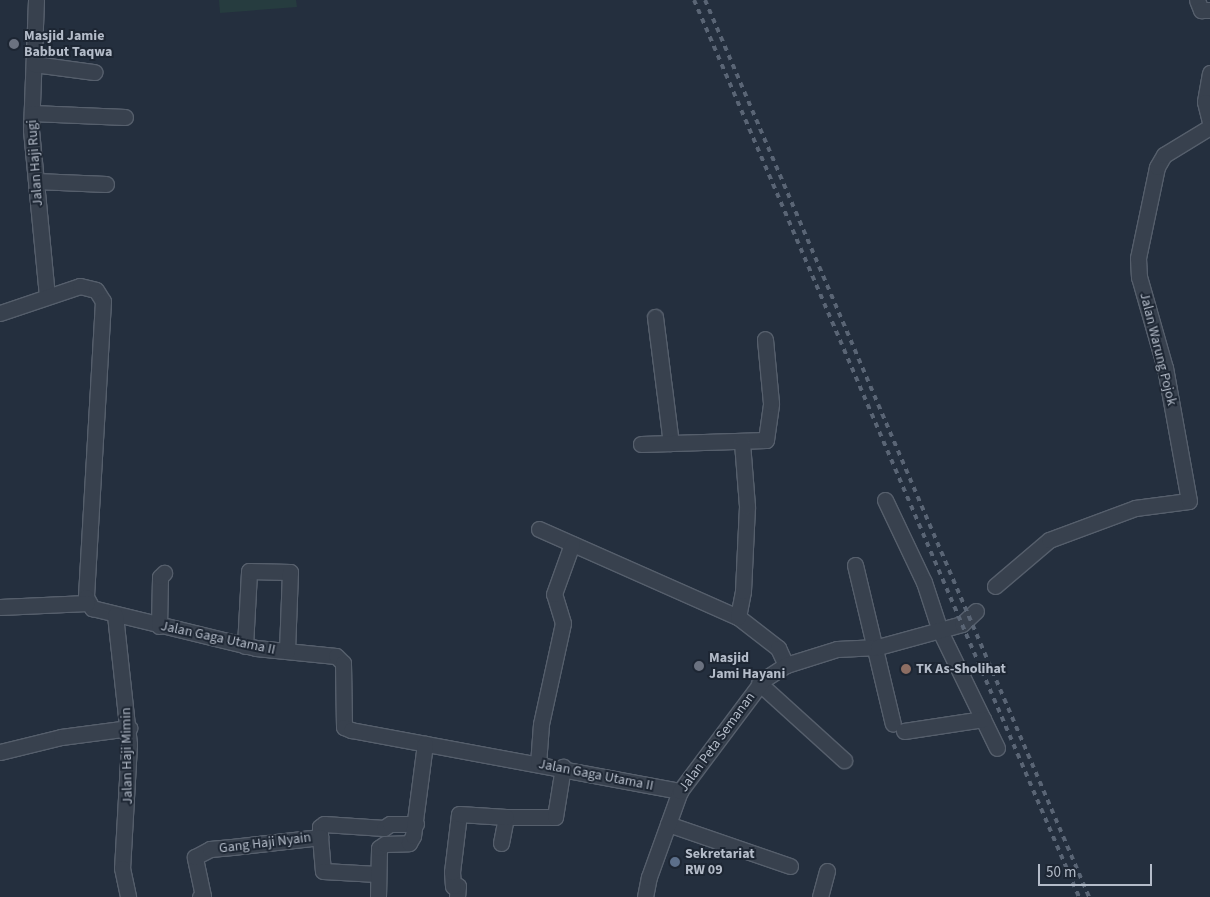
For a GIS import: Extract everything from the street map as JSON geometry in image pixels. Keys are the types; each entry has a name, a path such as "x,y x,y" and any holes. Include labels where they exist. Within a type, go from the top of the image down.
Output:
{"street":[{"name":"Jalan Haji Rugi","path":"36,0 32,112 36,181 47,296"},
{"path":"1197,0 1201,10 1210,10"},
{"path":"34,64 94,72"},
{"path":"1210,73 1205,102 1210,122"},
{"path":"32,112 125,117"},
{"name":"Jalan Warung Pojok","path":"994,586 1049,540 1093,521 1135,508 1189,501 1165,368 1139,278 1138,258 1157,167 1164,155 1210,127"},
{"path":"36,181 106,184"},
{"path":"0,313 47,296 85,286 96,290 104,300 87,604 0,606"},
{"path":"655,317 671,443"},
{"path":"641,444 764,441 767,437 771,403 765,339"},
{"path":"738,617 747,506 742,443"},
{"path":"885,500 924,582 940,631 997,748"},
{"path":"539,529 738,617 778,648 786,665"},
{"path":"538,764 541,724 562,623 554,594 572,544"},
{"path":"855,565 873,647 899,727 984,719"},
{"path":"245,646 249,571 290,572 287,652"},
{"path":"159,626 160,578 164,573"},
{"name":"Jalan Gaga Utama II","path":"87,604 96,610 245,646 340,659 343,662 344,727 425,744 563,767 680,791"},
{"name":"Jalan Peta Semanan","path":"645,897 680,791 759,684 786,665 837,649 873,647 940,631 962,624 976,611"},
{"name":"Jalan Haji Mimin","path":"115,615 129,728 129,795 122,868 128,897"},
{"path":"759,684 844,760"},
{"path":"0,752 61,737 129,728"},
{"path":"382,845 409,843 416,824 425,744"},
{"path":"457,897 458,886 453,886 452,872 459,814 555,817 563,767"},
{"path":"500,843 506,816"},
{"path":"320,837 320,827 324,824 384,828 390,824 416,824"},
{"path":"668,824 790,866"},
{"path":"378,897 378,851 382,845 384,828"},
{"name":"Gang Haji Nyain","path":"202,897 194,862 200,853 320,837 323,871 377,874"},
{"path":"820,897 827,871"}],"green space":[{"path":"219,0 296,0 297,7 220,13"}],"railway":[{"path":"694,0 1079,897"},
{"path":"705,0 1089,897"}],"place":[{"name":"Masjid Jamie Babbut Taqwa","path":"14,44"},
{"name":"Masjid Jami Hayani","path":"699,666"},
{"name":"TK As-Sholihat","path":"906,669"},
{"name":"Sekretariat RW 09","path":"675,862"}]}
